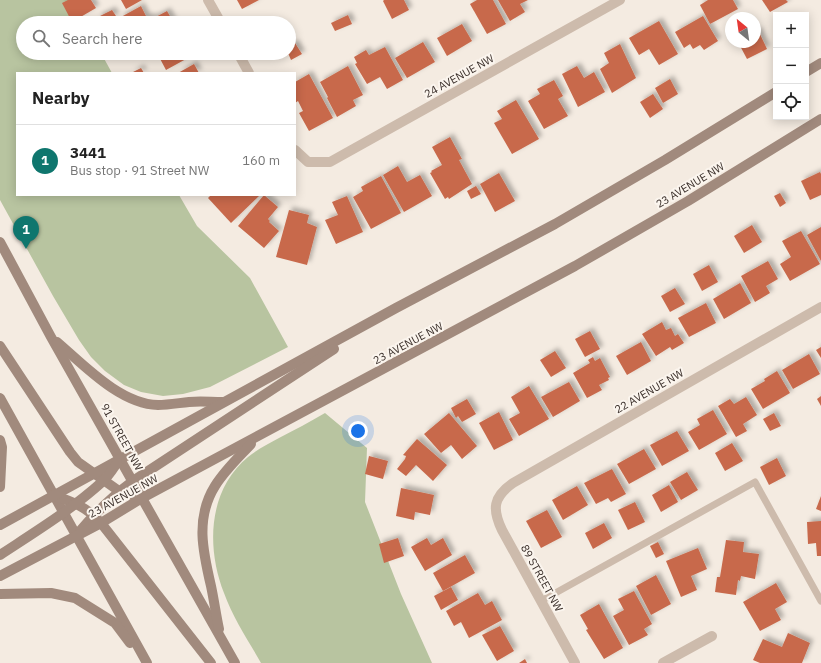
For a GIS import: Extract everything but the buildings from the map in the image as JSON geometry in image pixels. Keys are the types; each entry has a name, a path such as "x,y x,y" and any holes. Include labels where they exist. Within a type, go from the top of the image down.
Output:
{"main road":[{"path":"809,70 821,62"},
{"path":"0,526 396,308 555,224 665,160 773,94"},
{"name":"23 AVENUE NW","path":"0,576 101,522 142,498 575,266 688,201 821,119"},
{"name":"91 STREET NW","path":"0,242 51,337 235,663"},
{"path":"76,535 119,491 133,481 396,308"},
{"path":"51,337 103,382 133,399 158,405 190,402 224,402"},
{"path":"0,346 78,462 94,475 119,491 142,498"},
{"path":"0,398 146,663"},
{"path":"220,636 203,554 202,536 205,510 215,486 257,437"},
{"path":"0,440 2,447 0,487"},
{"path":"0,555 77,503 103,481 121,459"},
{"path":"54,495 77,503 101,522 211,663"},
{"path":"0,594 51,593 74,598 115,623 146,663"}],"street":[{"path":"208,0 217,16"},
{"name":"24 AVENUE NW","path":"296,151 308,162 330,162 620,0"},
{"path":"242,60 248,72"},
{"name":"22 AVENUE NW","path":"496,502 503,490 512,483 821,307"},
{"name":"89 STREET NW","path":"496,502 497,517 502,530 575,663"},
{"path":"664,663 712,636"}],"lane":[{"path":"540,601 755,482 821,601"}],"green space":[{"path":"0,0 71,0 80,16 16,16 16,60 105,60 111,72 16,72 16,196 180,196 197,226 250,278 288,347 210,387 183,394 163,396 141,392 124,385 105,371 91,357 79,340 0,200"},
{"path":"325,413 367,448 365,502 401,594 432,663 261,663 236,620 224,593 218,575 213,538 214,520 218,502 225,486 235,470 252,454"}],"place":[{"name":"3441","path":"26,249"}]}
